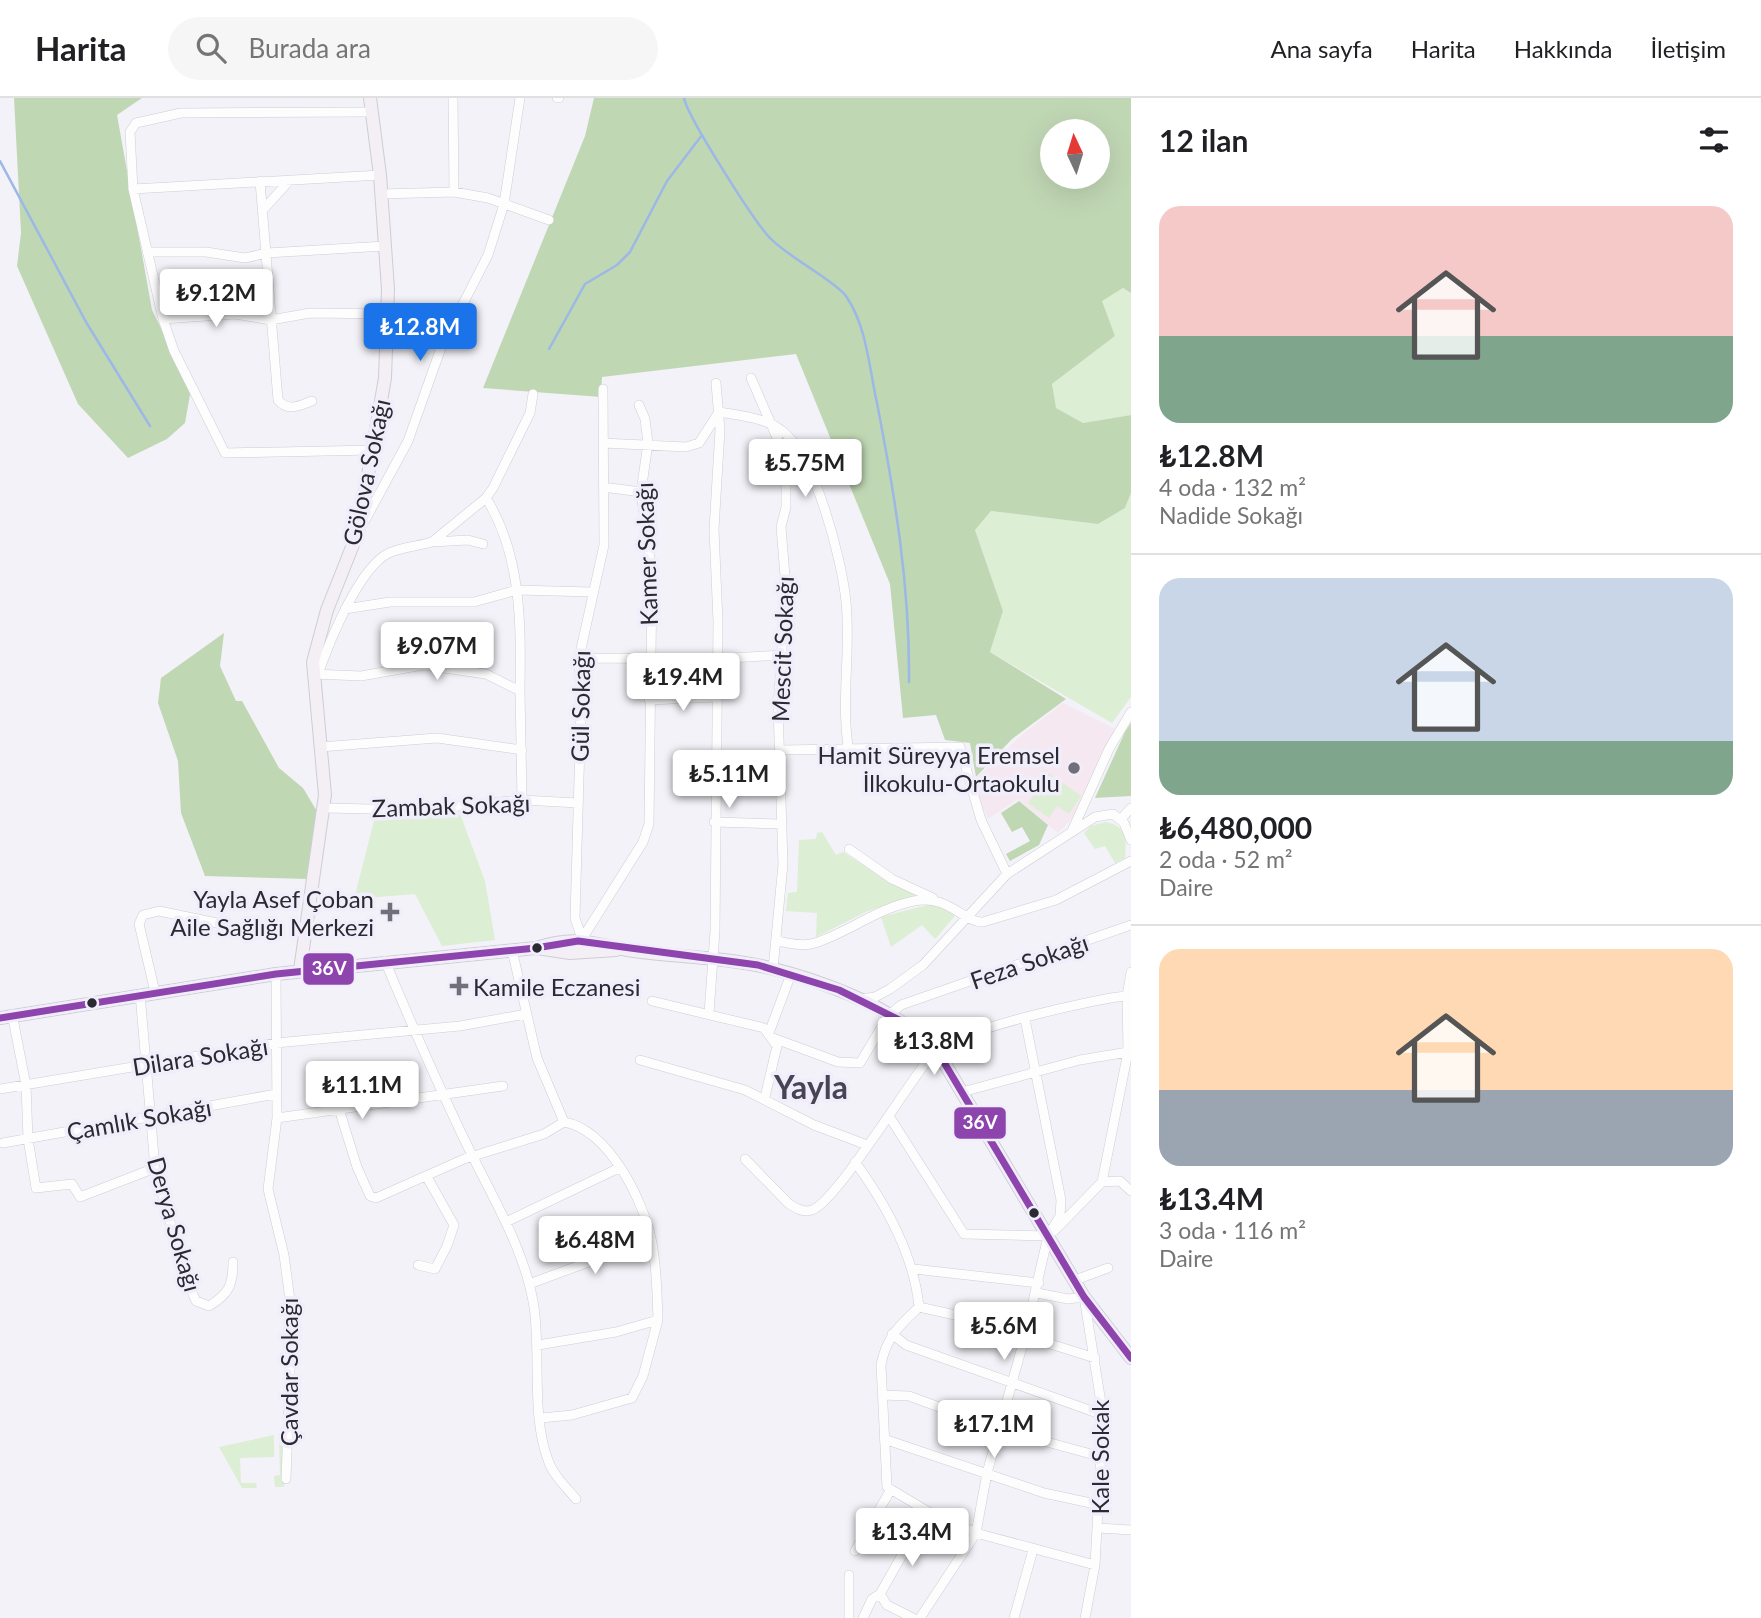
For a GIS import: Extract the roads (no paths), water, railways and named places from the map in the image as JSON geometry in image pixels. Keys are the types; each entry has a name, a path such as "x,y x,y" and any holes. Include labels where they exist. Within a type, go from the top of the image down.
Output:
{"main road":[{"name":"Gölova Sokağı","path":"300,971 324,808 315,674 327,610 358,532 385,379 389,314 382,194 370,98"},
{"path":"6,1016 276,974 536,948 555,942 582,939 620,949"},
{"path":"536,948 570,953 620,949 773,969 859,999 889,1015 936,1049 1084,1297 1131,1358"}],"street":[{"path":"453,98 454,192"},
{"path":"358,532 408,441 442,345 488,255 504,204 520,98"},
{"path":"372,112 181,113 148,118 136,123 130,132 133,190 163,319 174,351 225,453 374,450"},
{"path":"133,190 380,175"},
{"path":"262,211 290,180"},
{"path":"260,181 278,400 284,406 292,408 312,401"},
{"path":"382,194 454,192 504,204 549,220"},
{"path":"147,252 206,252 245,258 267,253 385,246"},
{"path":"158,293 194,285"},
{"path":"163,319 234,314 271,320 310,313 389,314"},
{"name":"Mescit Sokağı","path":"751,378 781,447 786,483 786,507 781,527 786,568 778,706 782,891 773,969"},
{"path":"709,1013 714,961 715,659 718,622 714,529 719,412 716,383"},
{"name":"Gül Sokağı","path":"582,939 575,918 579,658 604,545 603,389"},
{"path":"432,542 486,498 503,473 512,446 530,413 533,394"},
{"name":"Kamer Sokağı","path":"582,939 643,842 649,824 652,575 642,492 644,457 648,443 645,419 639,405"},
{"path":"719,412 749,417 779,428 800,448 814,476 847,604 843,713 848,746"},
{"path":"603,443 648,443 675,448 699,443 719,412"},
{"path":"603,487 642,492"},
{"path":"486,498 498,517 506,538 517,590 522,800"},
{"path":"483,544 468,540 432,542 383,556 369,571 345,609 315,674 360,676 423,665 486,674 520,691"},
{"path":"345,609 390,602 474,602 517,590 592,592"},
{"path":"579,658 715,659 782,655"},
{"path":"649,700 715,697"},
{"path":"1071,832 1110,749 1131,712"},
{"path":"320,747 437,738 522,750"},
{"path":"781,750 848,746 955,746 963,749 980,816 1007,874"},
{"name":"Zambak Sokağı","path":"324,808 416,810 522,800 578,803"},
{"path":"1121,819 1131,808"},
{"path":"859,999 875,997 909,977 1007,874 1071,832 1104,813 1121,819 1131,840"},
{"path":"714,822 782,824"},
{"path":"849,849 892,879 961,910 967,917 984,922 1056,900 1131,861"},
{"path":"778,941 815,943 906,904 922,900 941,902"},
{"path":"155,992 139,924 143,915 159,911 246,929"},
{"name":"Feza Sokağı","path":"889,1015 901,1005 1131,925"},
{"path":"512,950 537,1058 564,1122"},
{"path":"386,961 442,1094 506,1222 529,1284 538,1345 541,1418 548,1462 576,1499"},
{"path":"889,1116 964,1234 1048,1236 1102,1182 1128,1052 1127,996 1131,972"},
{"name":"Çavdar Sokağı","path":"276,974 277,1118 268,1189 284,1255 292,1315 286,1479"},
{"path":"771,1035 790,974"},
{"name":"Derya Sokağı","path":"140,994 155,1168 186,1279 196,1301 209,1306 228,1292 233,1282 233,1262"},
{"path":"746,1159 788,1203 804,1211 821,1205 936,1049 979,1031 1096,1000 1127,996"},
{"path":"652,1001 764,1028 777,1046 765,1097"},
{"name":"Dilara Sokağı","path":"0,1089 276,1043 414,1031 526,1014"},
{"path":"771,1035 838,1062 860,1063 889,1015"},
{"path":"6,1016 26,1085 28,1139 36,1188 72,1184 80,1197 155,1168"},
{"path":"920,1618 976,1534 987,1473 1038,1288 1048,1236 1059,1216 1062,1200 1025,1019"},
{"path":"962,1092 1037,1071 1128,1052"},
{"path":"640,1060 765,1097 814,1125 867,1145"},
{"path":"277,1118 503,1086"},
{"name":"Çamlık Sokağı","path":"3,1143 276,1094"},
{"path":"339,1109 357,1167 370,1196 385,1195 472,1157 544,1134 564,1122 587,1129 600,1140 619,1168 645,1218 657,1279 657,1320 643,1376 632,1398 572,1415 541,1418"},
{"path":"855,1162 870,1182 914,1269 919,1307"},
{"path":"506,1222 619,1168"},
{"path":"418,1265 435,1269 454,1225 427,1177"},
{"path":"1102,1182 1120,1181 1131,1191"},
{"path":"529,1284 651,1239"},
{"path":"1075,1280 1108,1268"},
{"path":"914,1269 1038,1288 1068,1299 1084,1297"},
{"name":"Kale Sokak","path":"1084,1297 1096,1358 1102,1415 1096,1565 1085,1618"},
{"path":"919,1307 897,1326 881,1365 884,1481 890,1491 976,1534 1096,1565"},
{"path":"919,1307 1014,1328 1025,1336 1096,1358"},
{"path":"538,1345 616,1332 657,1320"},
{"path":"892,1334 915,1348 1102,1415"},
{"path":"882,1395 909,1396 999,1429 1102,1457"},
{"path":"884,1439 1044,1493 1100,1506"},
{"path":"855,1551 890,1491"},
{"path":"863,1618 872,1599 880,1594 927,1511"},
{"path":"1098,1528 1131,1530"},
{"path":"1014,1618 1033,1550"},
{"path":"849,1575 849,1618"},
{"path":"880,1594 887,1605 914,1618"}],"waterway":[{"path":"684,98 709,146 762,228 788,253 840,290 859,321 884,438 895,507 907,611 909,682"},
{"path":"549,349 585,284 617,265 630,252 667,181 702,135"},
{"path":"0,161 86,322 150,426"}],"place":[{"name":"Hamit Süreyya Eremsel İlkokulu-Ortaokulu","path":"1074,768"},
{"name":"Yayla Asef Çoban Aile Sağlığı Merkezi","path":"390,912"},
{"name":"Kamile Eczanesi","path":"459,986"}],"district":[{"name":"Yayla","path":"811,1086"}]}
